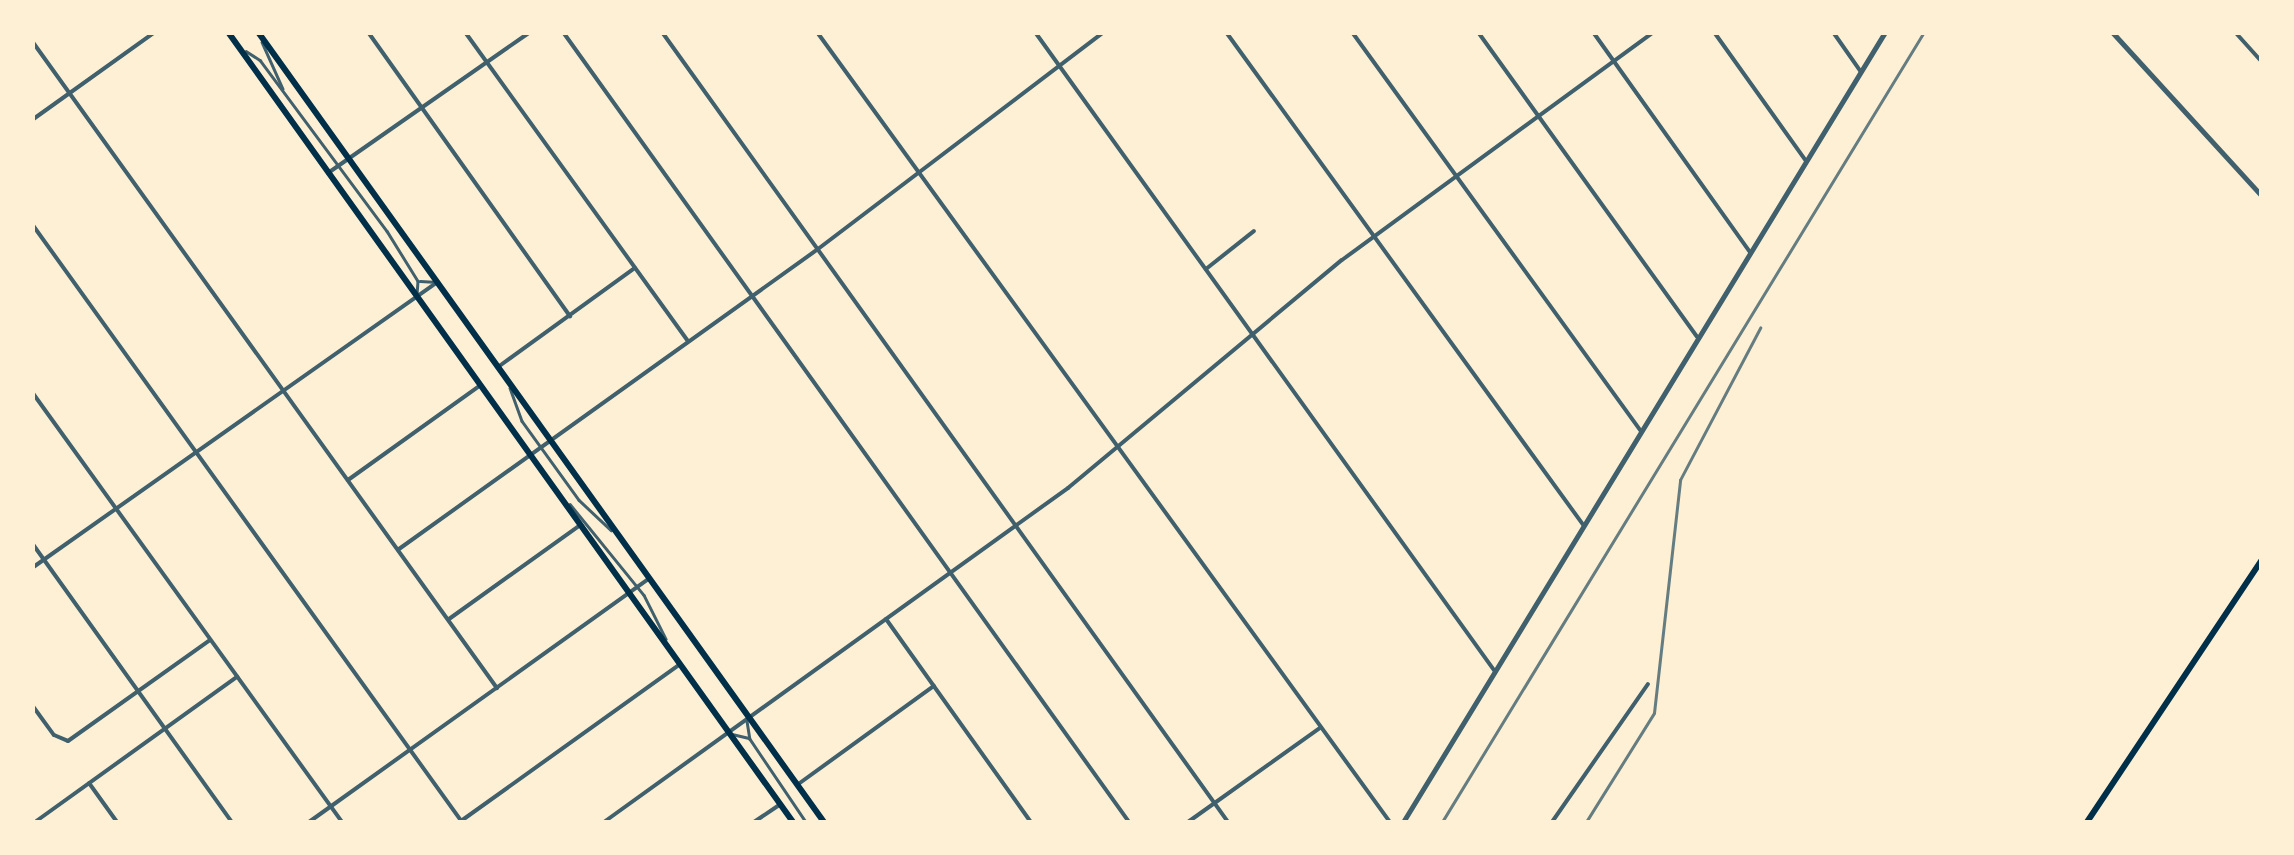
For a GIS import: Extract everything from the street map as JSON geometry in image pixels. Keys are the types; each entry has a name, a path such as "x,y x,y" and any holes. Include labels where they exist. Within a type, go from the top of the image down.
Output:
{"main road":[{"path":"228,32 793,822"},
{"path":"258,33 824,822"},
{"path":"2087,822 2262,560"}],"street":[{"path":"32,120 155,32"},
{"path":"368,32 570,316"},
{"path":"466,32 688,341"},
{"path":"328,173 530,32"},
{"path":"563,32 1129,822"},
{"path":"662,32 1228,822"},
{"path":"817,32 1390,822"},
{"path":"1035,32 1495,671"},
{"path":"398,550 919,174 1104,32"},
{"path":"1226,32 1584,526"},
{"path":"1352,32 1641,431"},
{"path":"1478,32 1698,338"},
{"path":"1593,32 1750,252"},
{"path":"604,822 729,734 746,714 1016,527 1374,237 1654,32"},
{"path":"1714,32 1806,161"},
{"path":"1833,32 1861,72"},
{"path":"1403,822 1885,32"},
{"path":"2112,32 2262,196"},
{"path":"2235,32 2262,62"},
{"path":"32,41 496,688"},
{"path":"32,224 461,822 680,664"},
{"path":"1206,269 1254,230"},
{"path":"498,368 634,268"},
{"path":"32,568 436,282"},
{"path":"348,480 480,386"},
{"path":"32,392 342,822"},
{"path":"448,619 580,526"},
{"path":"32,543 232,822"},
{"path":"310,822 648,578"},
{"path":"885,618 1031,822"},
{"path":"32,705 62,742 74,738 210,640"},
{"path":"35,822 237,676"},
{"path":"1552,822 1648,684"},
{"path":"796,785 934,686"},
{"path":"1188,822 1321,727"},
{"path":"89,783 118,822"},
{"path":"754,822 780,804"}],"lane":[{"path":"258,33 286,95"},
{"path":"236,44 260,60 338,166 418,281 416,296"},
{"path":"418,281 436,282"},
{"path":"508,382 540,447 579,500 623,542"},
{"path":"554,489 601,535 638,586 670,650"},
{"path":"746,714 750,738 806,822"},
{"path":"729,734 750,738"}],"railway":[{"path":"1442,822 1924,32"},
{"path":"1586,822 1654,713 1680,480 1760,328"}]}
